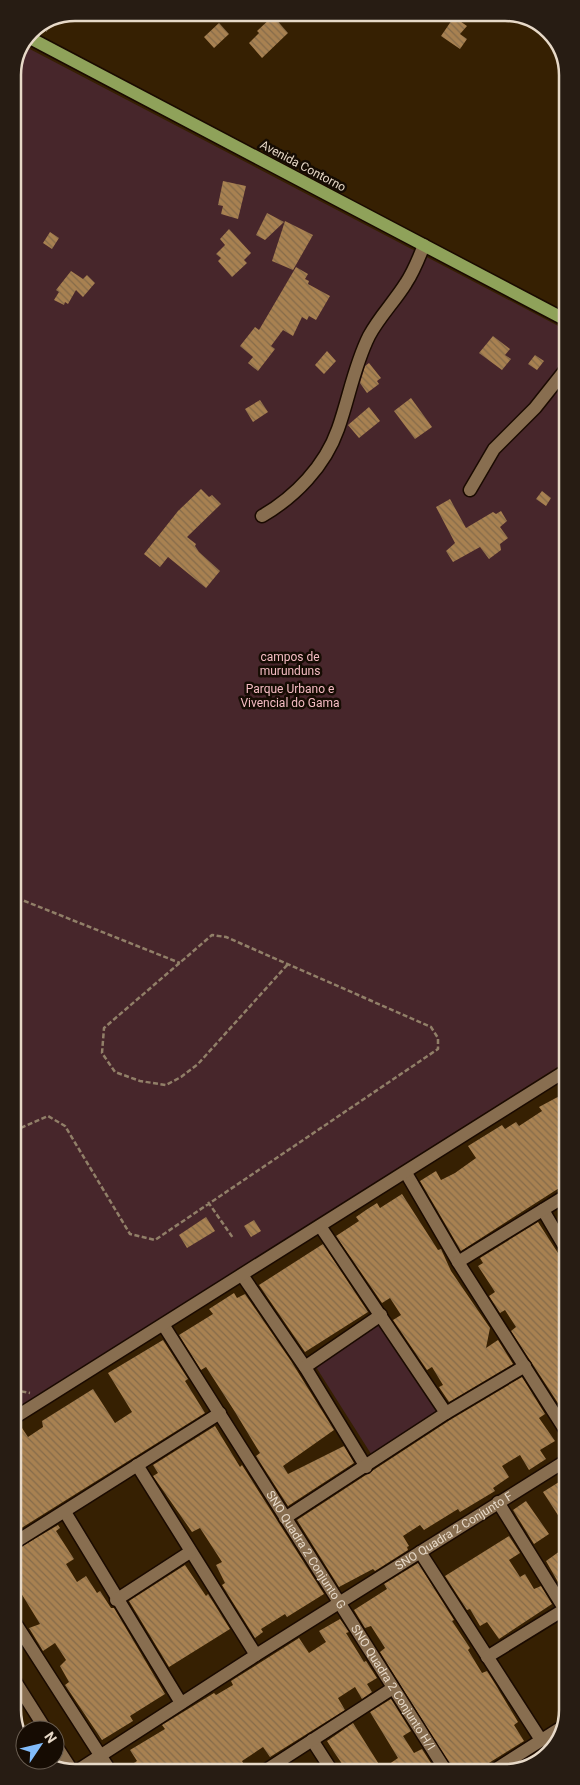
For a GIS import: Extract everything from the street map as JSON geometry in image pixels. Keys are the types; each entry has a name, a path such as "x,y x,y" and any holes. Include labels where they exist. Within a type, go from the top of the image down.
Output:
{"main road":[{"name":"Avenida Contorno","path":"34,40 559,316"}],"street":[{"path":"262,516 298,490 326,454 338,430 353,373 369,336 406,283 424,245"},
{"path":"470,490 494,449 535,408 559,378"},
{"path":"21,1414 164,1326 559,1075"},
{"path":"406,1173 458,1262 559,1420"},
{"path":"458,1262 559,1200"},
{"path":"543,1210 559,1237"},
{"path":"320,1226 446,1414"},
{"path":"242,1275 305,1367 366,1466"},
{"path":"305,1367 381,1315"},
{"name":"SNO Quadra 2 Conjunto G","path":"86,1764 256,1654 341,1603 164,1326"},
{"path":"285,1518 446,1414 525,1366"},
{"path":"21,1539 220,1413"},
{"path":"137,1465 190,1552 256,1654"},
{"name":"SNO Quadra 2 Conjunto F","path":"341,1603 559,1465"},
{"path":"498,1502 559,1600"},
{"path":"64,1512 116,1600 181,1703"},
{"path":"116,1600 190,1552"},
{"path":"420,1552 541,1740"},
{"name":"SNO Quadra 2 Conjunto H/I","path":"341,1603 442,1764"},
{"path":"487,1657 559,1615"},
{"path":"21,1633 106,1764"},
{"path":"274,1764 394,1688"},
{"path":"21,1692 39,1720"},
{"path":"503,1764 554,1732"},
{"path":"312,1740 327,1764"}],"path":[{"path":"21,900 180,963"},
{"path":"21,1128 48,1116 65,1126 130,1234 154,1240 438,1049 438,1038 431,1027 288,964 226,937 212,936 104,1028 102,1053 115,1072 140,1081 166,1085 181,1077 198,1064 288,964"},
{"path":"208,1202 233,1238"}],"green space":[{"name":"Parque Urbano e Vivencial do Gama","path":"28,48 559,326 559,1066 21,1407 21,75 22,65"},
{"path":"382,1323 441,1411 373,1457 316,1367"}],"building":[{"path":"268,21 277,21 288,33 262,58 249,43 259,33 257,31"},
{"path":"451,21 460,21 467,26 460,34 467,39 460,49 441,36"},
{"path":"219,23 229,34 214,48 204,37"},
{"path":"223,181 246,186 238,219 221,214 223,206 218,205"},
{"path":"267,213 284,222 265,240 256,235"},
{"path":"285,221 313,235 293,270 272,261"},
{"path":"229,229 251,253 244,260 247,263 232,277 218,261 221,258 216,254 225,245 220,239"},
{"path":"50,232 59,238 52,249 43,243"},
{"path":"296,267 308,274 305,279 309,281 308,284 330,296 316,320 309,316 307,320 302,317 293,336 283,330 271,346 275,349 258,371 248,363 253,357 240,346 255,327 259,330"},
{"path":"71,271 83,279 87,275 95,283 83,297 76,290 68,304 65,302 64,305 54,300 59,292 56,290"},
{"path":"493,336 510,349 505,355 511,359 502,370 479,353"},
{"path":"327,351 336,361 324,374 315,365"},
{"path":"535,355 544,361 537,370 528,364"},
{"path":"369,363 381,378 377,381 379,384 367,393 360,383 365,366"},
{"path":"411,398 432,427 415,439 394,411"},
{"path":"260,400 268,412 253,422 245,409"},
{"path":"369,407 380,421 359,438 348,425"},
{"path":"201,489 209,497 212,495 221,504 187,537 196,544 195,546 199,552 220,571 206,588 168,557 160,567 144,554 178,511"},
{"path":"542,491 551,498 546,506 536,499"},
{"path":"450,499 466,528 493,512 496,514 501,511 507,521 500,527 508,538 500,544 501,550 489,559 480,547 453,562 446,551 455,543 436,507"},
{"path":"559,1096 559,1188 461,1251 420,1181 436,1171 441,1180 455,1173 476,1158 468,1146 502,1125 505,1129 516,1122 519,1126 542,1111 539,1107"},
{"path":"402,1194 438,1250 441,1249 451,1271 490,1328 486,1348 498,1340 513,1364 449,1402 439,1387 443,1385 432,1367 427,1370 393,1320 401,1315 390,1298 382,1303 336,1236 359,1221 356,1217 377,1203 380,1208"},
{"path":"206,1217 215,1231 187,1248 179,1235"},
{"path":"254,1220 261,1231 251,1237 244,1226"},
{"path":"538,1222 559,1255 559,1405 511,1331 516,1327 505,1310 500,1313 489,1296 495,1292 478,1266 483,1263 480,1258"},
{"path":"323,1244 368,1312 305,1352 259,1285"},
{"path":"234,1293 237,1298 245,1294 291,1361 334,1430 283,1466 288,1474 344,1446 354,1463 288,1506 256,1456 260,1453 235,1412 206,1367 201,1370 179,1335 213,1314 209,1309"},
{"path":"163,1340 188,1379 185,1381 205,1413 21,1528 21,1429 28,1437 43,1427 42,1421 93,1389 115,1423 132,1412 108,1373"},
{"path":"522,1377 545,1414 539,1418 555,1441 540,1450 546,1459 529,1470 520,1455 502,1466 509,1477 493,1488 495,1491 460,1512 458,1509 424,1530 420,1525 403,1536 409,1546 407,1547 408,1550 375,1571 373,1569 339,1587 297,1520 450,1420"},
{"path":"215,1426 324,1594 287,1617 285,1614 261,1629 263,1632 255,1638 222,1585 225,1583 216,1565 222,1562 200,1528 192,1532 153,1476 158,1473 153,1465"},
{"path":"559,1482 559,1517 543,1492"},
{"path":"526,1501 549,1534 534,1544 513,1510"},
{"path":"58,1525 60,1528 56,1531 74,1559 66,1564 77,1582 86,1576 97,1593 100,1591 111,1608 114,1608 165,1694 130,1716 133,1721 102,1740 65,1685 69,1682 60,1666 66,1660 55,1643 43,1651 29,1628 40,1624 21,1593 21,1547"},
{"path":"509,1536 520,1553 509,1560 520,1577 525,1574 534,1589 541,1586 552,1604 499,1639 487,1622 480,1626 470,1609 467,1610 445,1576"},
{"path":"559,1552 559,1584 546,1561"},
{"path":"418,1563 454,1620 452,1621 470,1648 468,1650 482,1673 487,1671 518,1722 514,1725 524,1741 487,1764 450,1764 380,1652 385,1648 371,1626 365,1628 354,1610 387,1589 384,1584"},
{"path":"185,1565 206,1596 208,1594 230,1629 169,1667 129,1601"},
{"path":"340,1619 349,1632 346,1633 364,1662 366,1661 377,1678 367,1684 372,1692 362,1699 355,1687 338,1698 345,1710 270,1757 263,1747 242,1761 244,1764 132,1764 137,1761 130,1750 165,1729 162,1725 214,1693 216,1695 233,1685 231,1681 299,1638 309,1653 326,1642 319,1631"},
{"path":"391,1699 411,1731 403,1736 414,1753 422,1749 432,1764 389,1764 398,1758 370,1712"},
{"path":"353,1723 379,1764 342,1764 327,1741"}],"park label":[{"name":"campos de murunduns","path":"290,664"}]}
